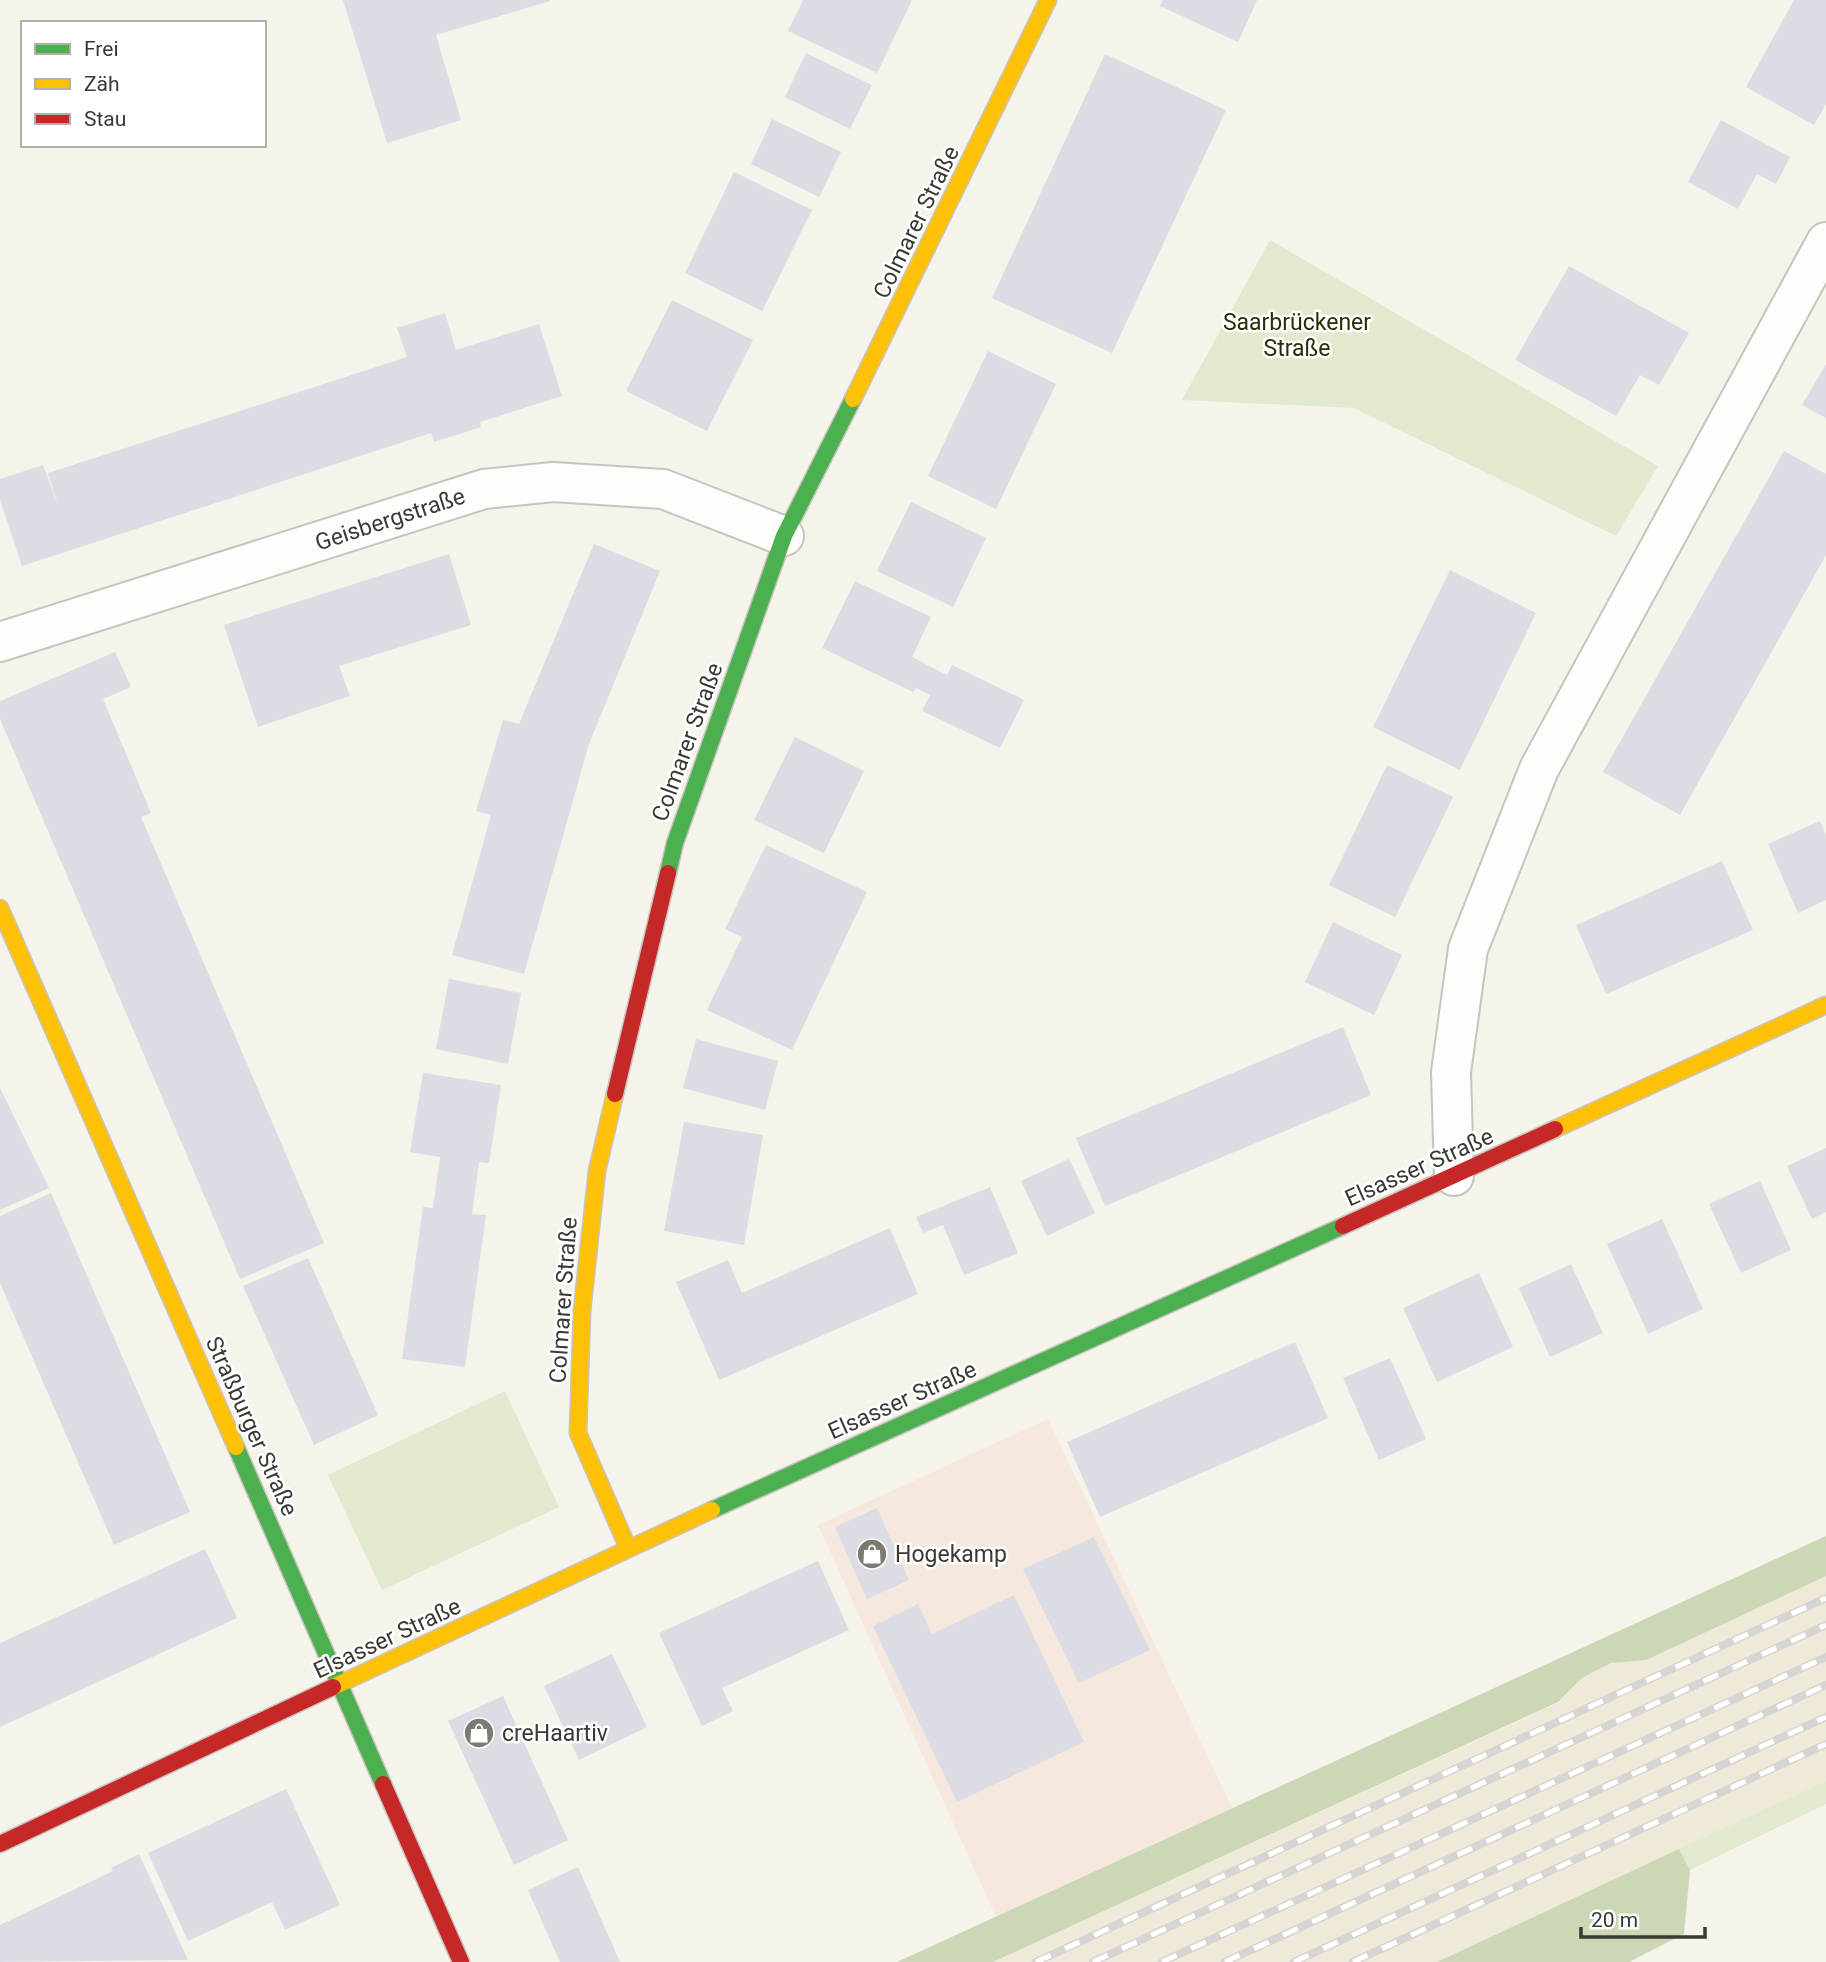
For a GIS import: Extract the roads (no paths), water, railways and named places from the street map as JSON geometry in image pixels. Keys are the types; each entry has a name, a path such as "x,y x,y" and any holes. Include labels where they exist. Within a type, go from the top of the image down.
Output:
{"street":[{"name":"Colmarer Straße","path":"628,1548 578,1433 582,1311 597,1171 675,843 784,536 915,277 1048,0"},
{"path":"1454,1177 1451,1072 1468,949 1539,769 1826,242"},
{"name":"Geisbergstraße","path":"0,642 484,489 552,482 663,488 784,536"},
{"name":"Straßburger Straße","path":"0,908 461,1962"},
{"name":"Elsasser Straße","path":"0,1844 628,1548 1454,1177 1826,1005"}],"railway":[{"path":"1036,1962 1826,1598"},
{"path":"1093,1962 1826,1625"},
{"path":"1162,1962 1826,1657"},
{"path":"1225,1962 1826,1685"},
{"path":"1294,1962 1826,1717"},
{"path":"1353,1962 1826,1744"}],"place":[{"name":"Hogekamp","path":"872,1554"},
{"name":"creHaartiv","path":"479,1733"}],"park label":[{"name":"Saarbrückener Straße","path":"1297,335"}]}
